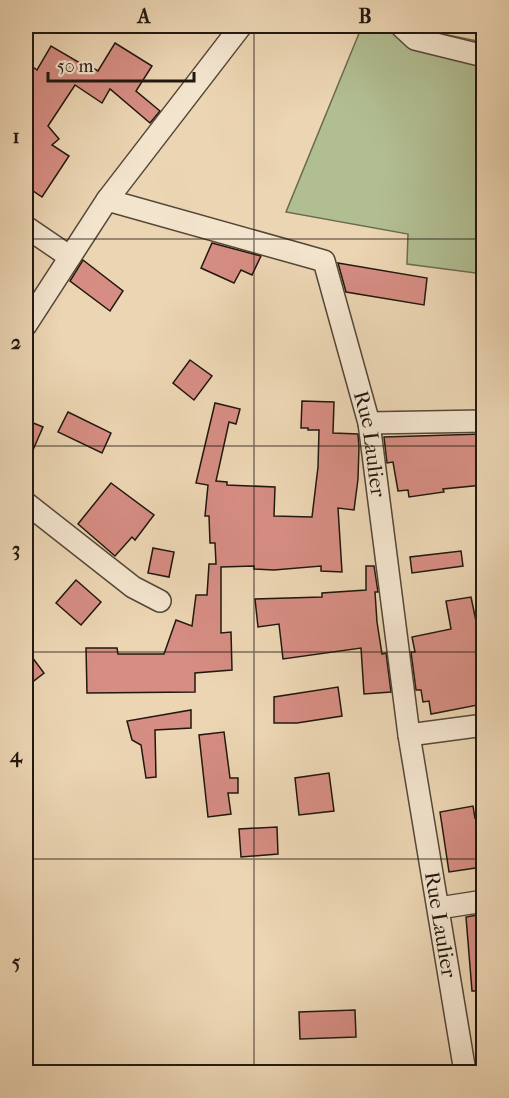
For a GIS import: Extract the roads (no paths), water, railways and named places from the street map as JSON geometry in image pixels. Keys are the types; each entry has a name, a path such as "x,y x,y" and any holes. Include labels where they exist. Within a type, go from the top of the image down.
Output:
{"street":[{"path":"26,325 107,200 241,26"},
{"path":"401,26 415,39 483,56"},
{"name":"Rue Laulier","path":"107,200 324,261 369,423 409,735 465,1072"},
{"path":"26,227 70,257"},
{"path":"369,423 483,421"},
{"path":"26,503 133,587 160,601"},
{"path":"409,735 483,725"},
{"path":"439,908 483,901"}]}
